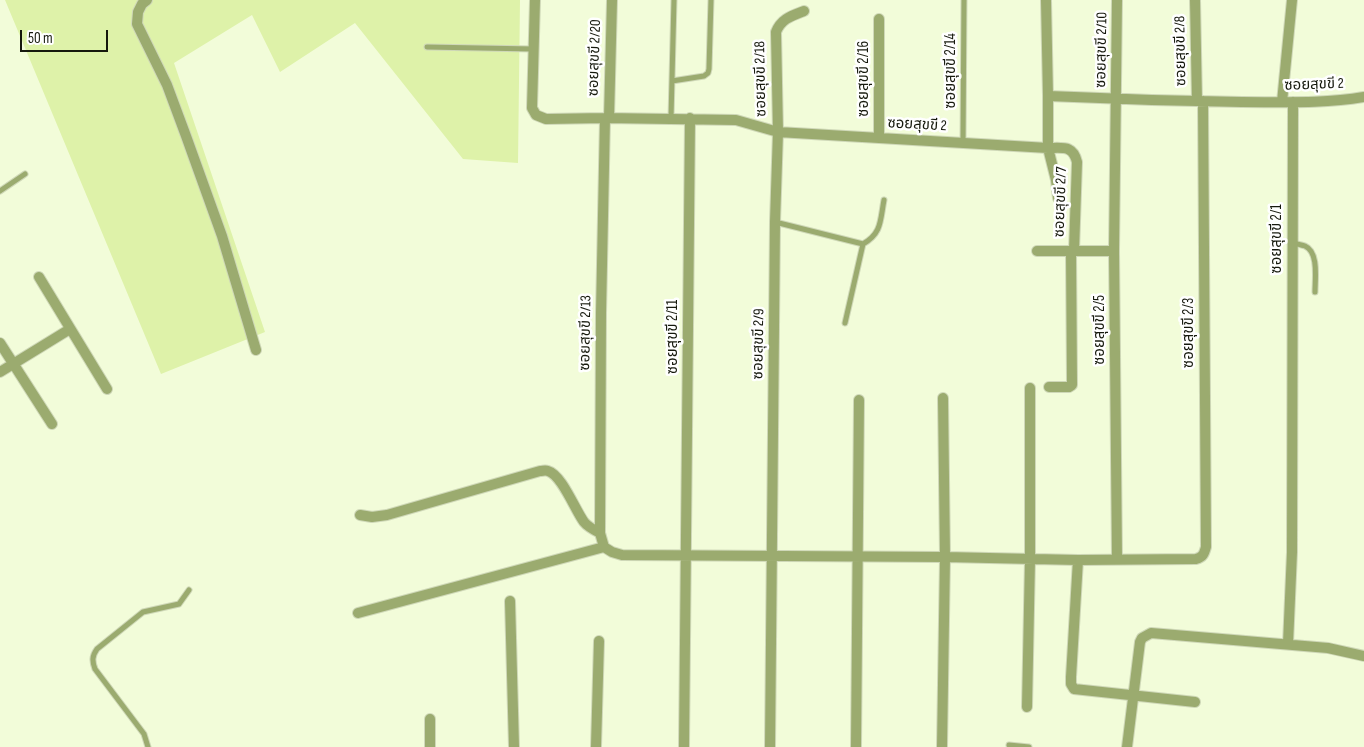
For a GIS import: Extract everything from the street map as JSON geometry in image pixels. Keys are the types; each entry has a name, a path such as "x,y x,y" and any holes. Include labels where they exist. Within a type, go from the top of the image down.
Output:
{"street":[{"path":"147,0 142,4 138,12 137,24 167,85 186,136 222,236 256,350"},
{"name":"ซอยสุขขี 2","path":"536,0 532,108 536,114 546,119 690,118 736,120 778,132 1048,148"},
{"name":"ซอยสุขขี 2/20","path":"607,118 612,0"},
{"path":"1046,0 1048,148 1056,180 1058,198"},
{"name":"ซอยสุขขี 2/10","path":"1116,99 1117,0"},
{"name":"ซอยสุขขี 2/8","path":"1195,0 1200,101"},
{"path":"1282,102 1292,0"},
{"name":"ซอยสุขขี 2/18","path":"778,132 776,32 778,25 784,19 804,12"},
{"name":"ซอยสุขขี 2/16","path":"879,20 879,138"},
{"name":"ซอยสุขขี 2","path":"1048,96 1282,102 1343,100 1364,97"},
{"name":"ซอยสุขขี 2/5","path":"1116,99 1114,251 1117,559"},
{"name":"ซอยสุขขี 2/3","path":"1117,559 1196,559 1203,556 1206,547 1200,101"},
{"name":"ซอยสุขขี 2/1","path":"1288,644 1292,572 1293,102"},
{"name":"ซอยสุขขี 2/13","path":"604,547 600,533 601,313 607,118"},
{"name":"ซอยสุขขี 2/11","path":"684,747 690,118"},
{"name":"ซอยสุขขี 2/9","path":"770,747 775,222 778,132"},
{"name":"ซอยสุขขี 2/7","path":"1048,148 1070,149 1076,154 1072,251"},
{"path":"1037,251 1114,251"},
{"path":"1049,388 1069,387 1072,385 1072,251"},
{"path":"39,277 107,389"},
{"path":"0,372 70,329"},
{"path":"0,343 52,424"},
{"path":"1027,707 1030,559 1030,388"},
{"path":"942,747 945,557 943,398"},
{"path":"856,747 859,400"},
{"path":"360,515 372,517 387,515 540,471 548,471 555,475 563,486 583,521 600,533"},
{"path":"358,613 604,547 622,555 1117,559"},
{"path":"1078,560 1071,684 1074,689 1195,702"},
{"path":"510,602 514,747"},
{"path":"1127,747 1140,642 1142,638 1151,633 1328,648 1364,656"},
{"path":"596,747 599,641"},
{"path":"430,719 430,747"}],"lane":[{"path":"671,118 674,0"},
{"path":"672,81 704,76 708,73 711,0"},
{"name":"ซอยสุขขี 2/14","path":"963,143 964,0"},
{"path":"427,47 533,49"},
{"path":"0,191 25,174"},
{"path":"775,222 862,244 873,238 877,232 884,200"},
{"path":"1292,243 1306,246 1311,250 1314,258 1315,292"},
{"path":"845,323 862,244"},
{"path":"148,747 144,734 95,669 92,662 94,654 143,612 179,604 189,590"},
{"path":"1009,745 1029,747"}],"green space":[{"path":"5,0 520,0 518,163 463,159 355,23 280,72 252,15 174,63 265,332 161,374"}]}
